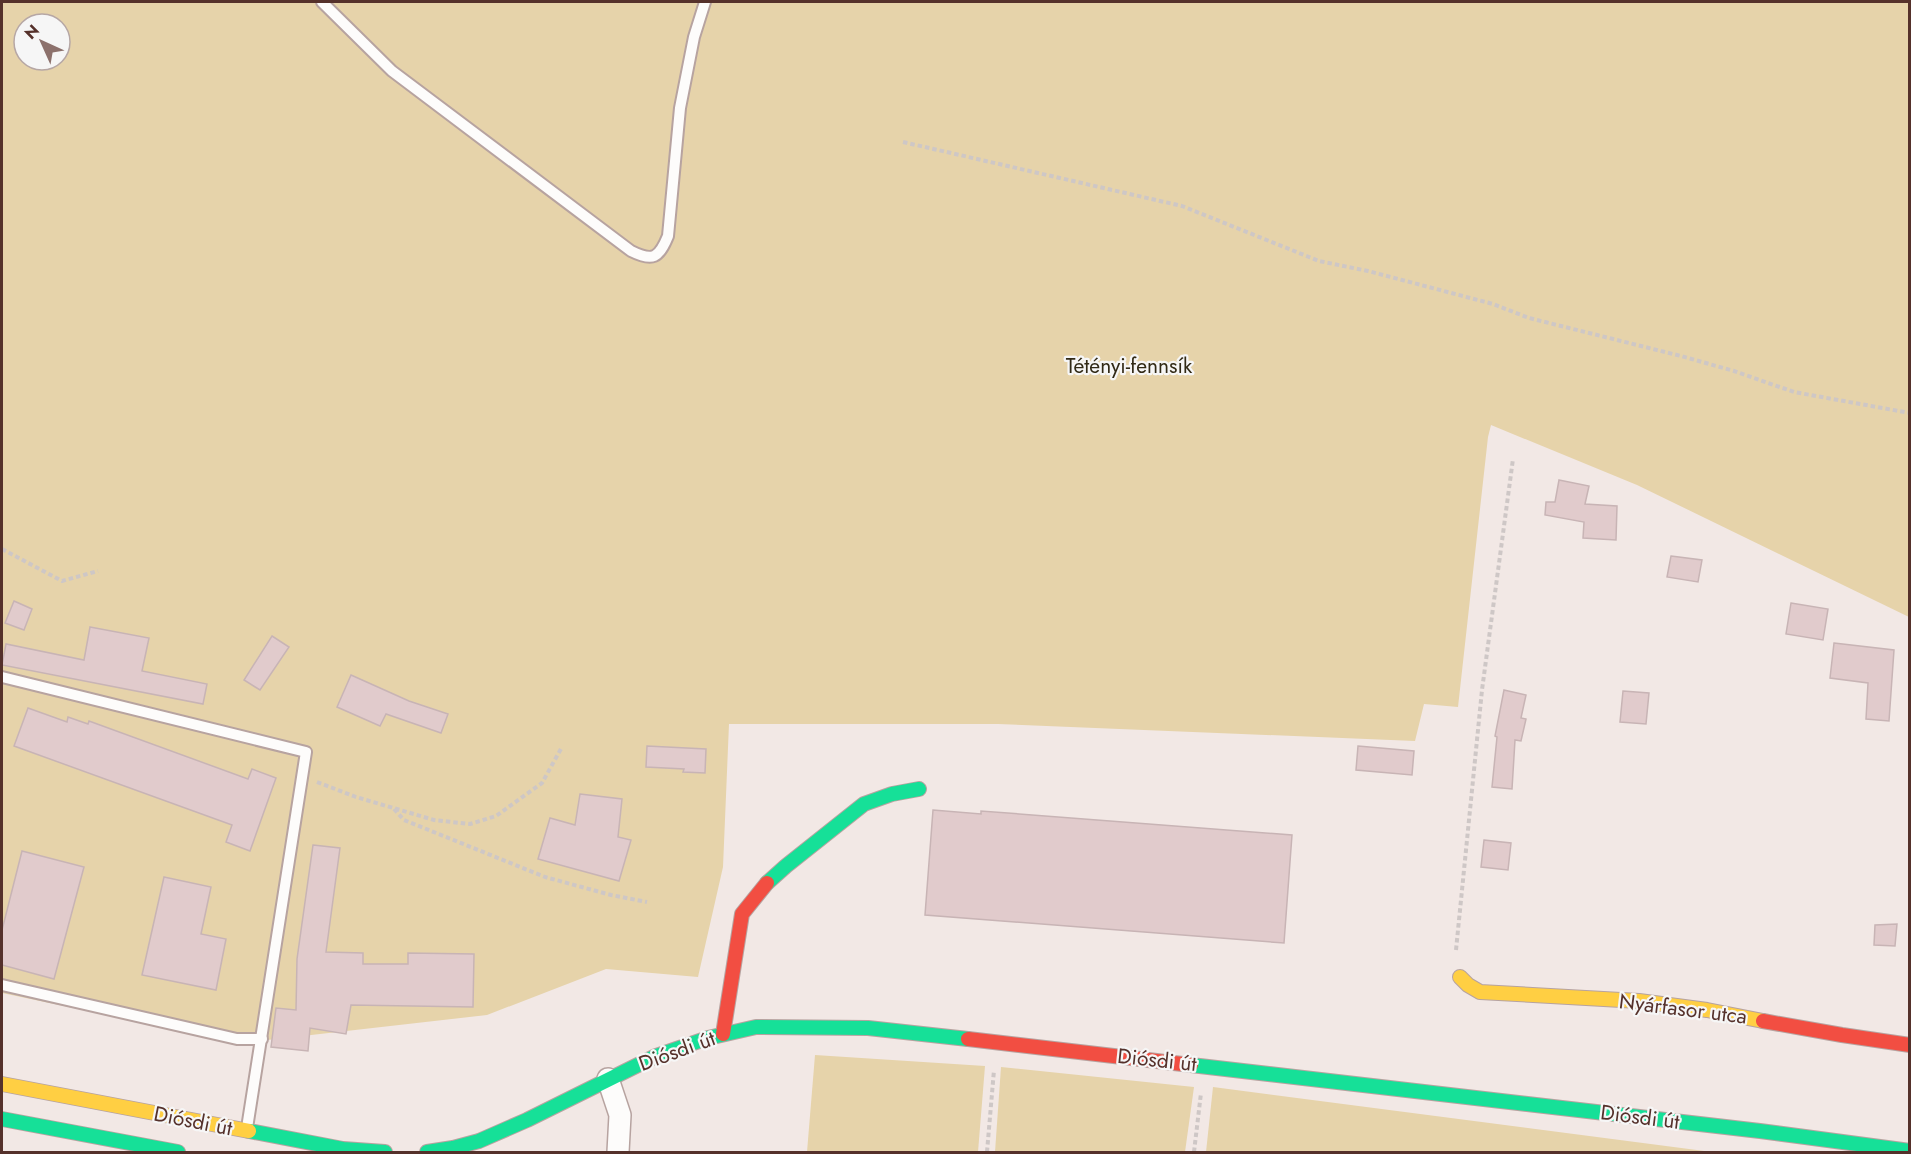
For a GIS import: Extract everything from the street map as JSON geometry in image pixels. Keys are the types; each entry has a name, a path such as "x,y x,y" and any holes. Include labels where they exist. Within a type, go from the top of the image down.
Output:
{"main road":[{"path":"723,1034 742,914 761,889 786,866 864,804 892,794 919,789"},
{"name":"Nyárfasor utca","path":"1460,977 1480,992 1640,1001 1910,1045"},
{"name":"Diósdi út","path":"427,1152 453,1148 494,1135 656,1056 723,1034 756,1028 787,1026 868,1028 1203,1065 1910,1151"},
{"name":"Diósdi út","path":"2,1084 343,1151 385,1152"},
{"path":"2,1119 178,1152"}],"street":[{"path":"608,1079 620,1115 618,1152"}],"lane":[{"path":"322,2 392,71 631,252 643,257 654,257 663,250 669,236 680,108 694,37 705,2"},
{"path":"2,677 306,752 247,1131"},
{"path":"2,986 237,1039 262,1039"}],"path":[{"path":"903,142 1182,206 1319,261 1368,270 1494,304 1530,318 1734,371 1794,393 1910,413"},
{"path":"1460,977 1455,957 1482,690 1513,459"},
{"path":"2,549 62,581 98,571"},
{"path":"302,776 356,797 434,820 470,824 496,816 542,783 562,747"},
{"path":"394,808 404,820 544,877 610,895 647,902"},
{"path":"987,1152 996,1042"},
{"path":"1194,1152 1203,1065"}],"green space":[{"name":"Tétényi-fennsík","path":"2,2 1909,2 1909,617 1637,485 1491,425 1458,707 1424,704 1415,741 998,724 729,724 723,867 698,977 606,969 487,1015 240,1043 2,993"},
{"path":"815,1055 985,1066 978,1152 807,1152"},
{"path":"1001,1067 1194,1087 1185,1152 995,1152"},
{"path":"1213,1087 1712,1152 1206,1152"}],"building":[{"path":"1559,480 1589,486 1585,504 1617,506 1616,540 1583,538 1584,522 1545,515 1546,502 1555,502"},
{"path":"1671,556 1702,560 1698,582 1667,577"},
{"path":"14,601 32,609 24,630 5,623"},
{"path":"1791,603 1828,609 1823,640 1786,634"},
{"path":"90,627 149,638 142,671 207,684 203,704 2,665 6,644 84,660"},
{"path":"272,636 289,647 260,690 244,680"},
{"path":"1834,643 1894,650 1889,721 1866,719 1868,683 1830,678"},
{"path":"351,675 409,701 448,714 441,733 386,714 380,726 337,707"},
{"path":"1504,690 1526,695 1521,718 1526,719 1521,741 1515,740 1512,789 1492,787 1497,737 1495,736"},
{"path":"1623,691 1649,693 1646,724 1620,722"},
{"path":"28,708 67,722 68,717 88,724 89,721 248,779 252,769 276,778 250,851 226,842 232,825 14,746"},
{"path":"647,746 706,749 705,773 683,772 684,769 646,767"},
{"path":"1358,746 1414,751 1412,775 1356,770"},
{"path":"580,794 622,799 618,837 631,840 619,881 538,859 550,818 575,825"},
{"path":"933,810 981,814 981,811 1292,835 1284,943 925,915"},
{"path":"1484,840 1511,843 1508,870 1481,867"},
{"path":"313,845 340,848 326,952 363,953 363,964 408,964 408,953 474,954 473,1007 351,1005 346,1034 310,1028 308,1051 271,1047 276,1008 296,1010 297,959"},
{"path":"22,851 84,867 54,979 2,965 2,930"},
{"path":"164,877 211,887 201,934 226,939 216,990 142,975"},
{"path":"1897,924 1895,946 1874,945 1875,925"}],"traffic: fast":[{"path":"767,883 864,804 892,794 919,789"},
{"path":"427,1152 479,1141 527,1120 656,1056 708,1038 756,1027 868,1028 968,1039"},
{"path":"1191,1065 1760,1131 1910,1151"},
{"path":"2,1119 178,1152"},
{"path":"249,1131 343,1149 385,1152"}],"traffic: slow":[{"path":"1460,977 1480,992 1639,1001 1707,1010 1763,1021"},
{"path":"2,1084 249,1131"}],"traffic: jam":[{"path":"723,1034 742,914 767,883"},
{"path":"1763,1021 1910,1045"},
{"path":"968,1039 1191,1065"}]}
